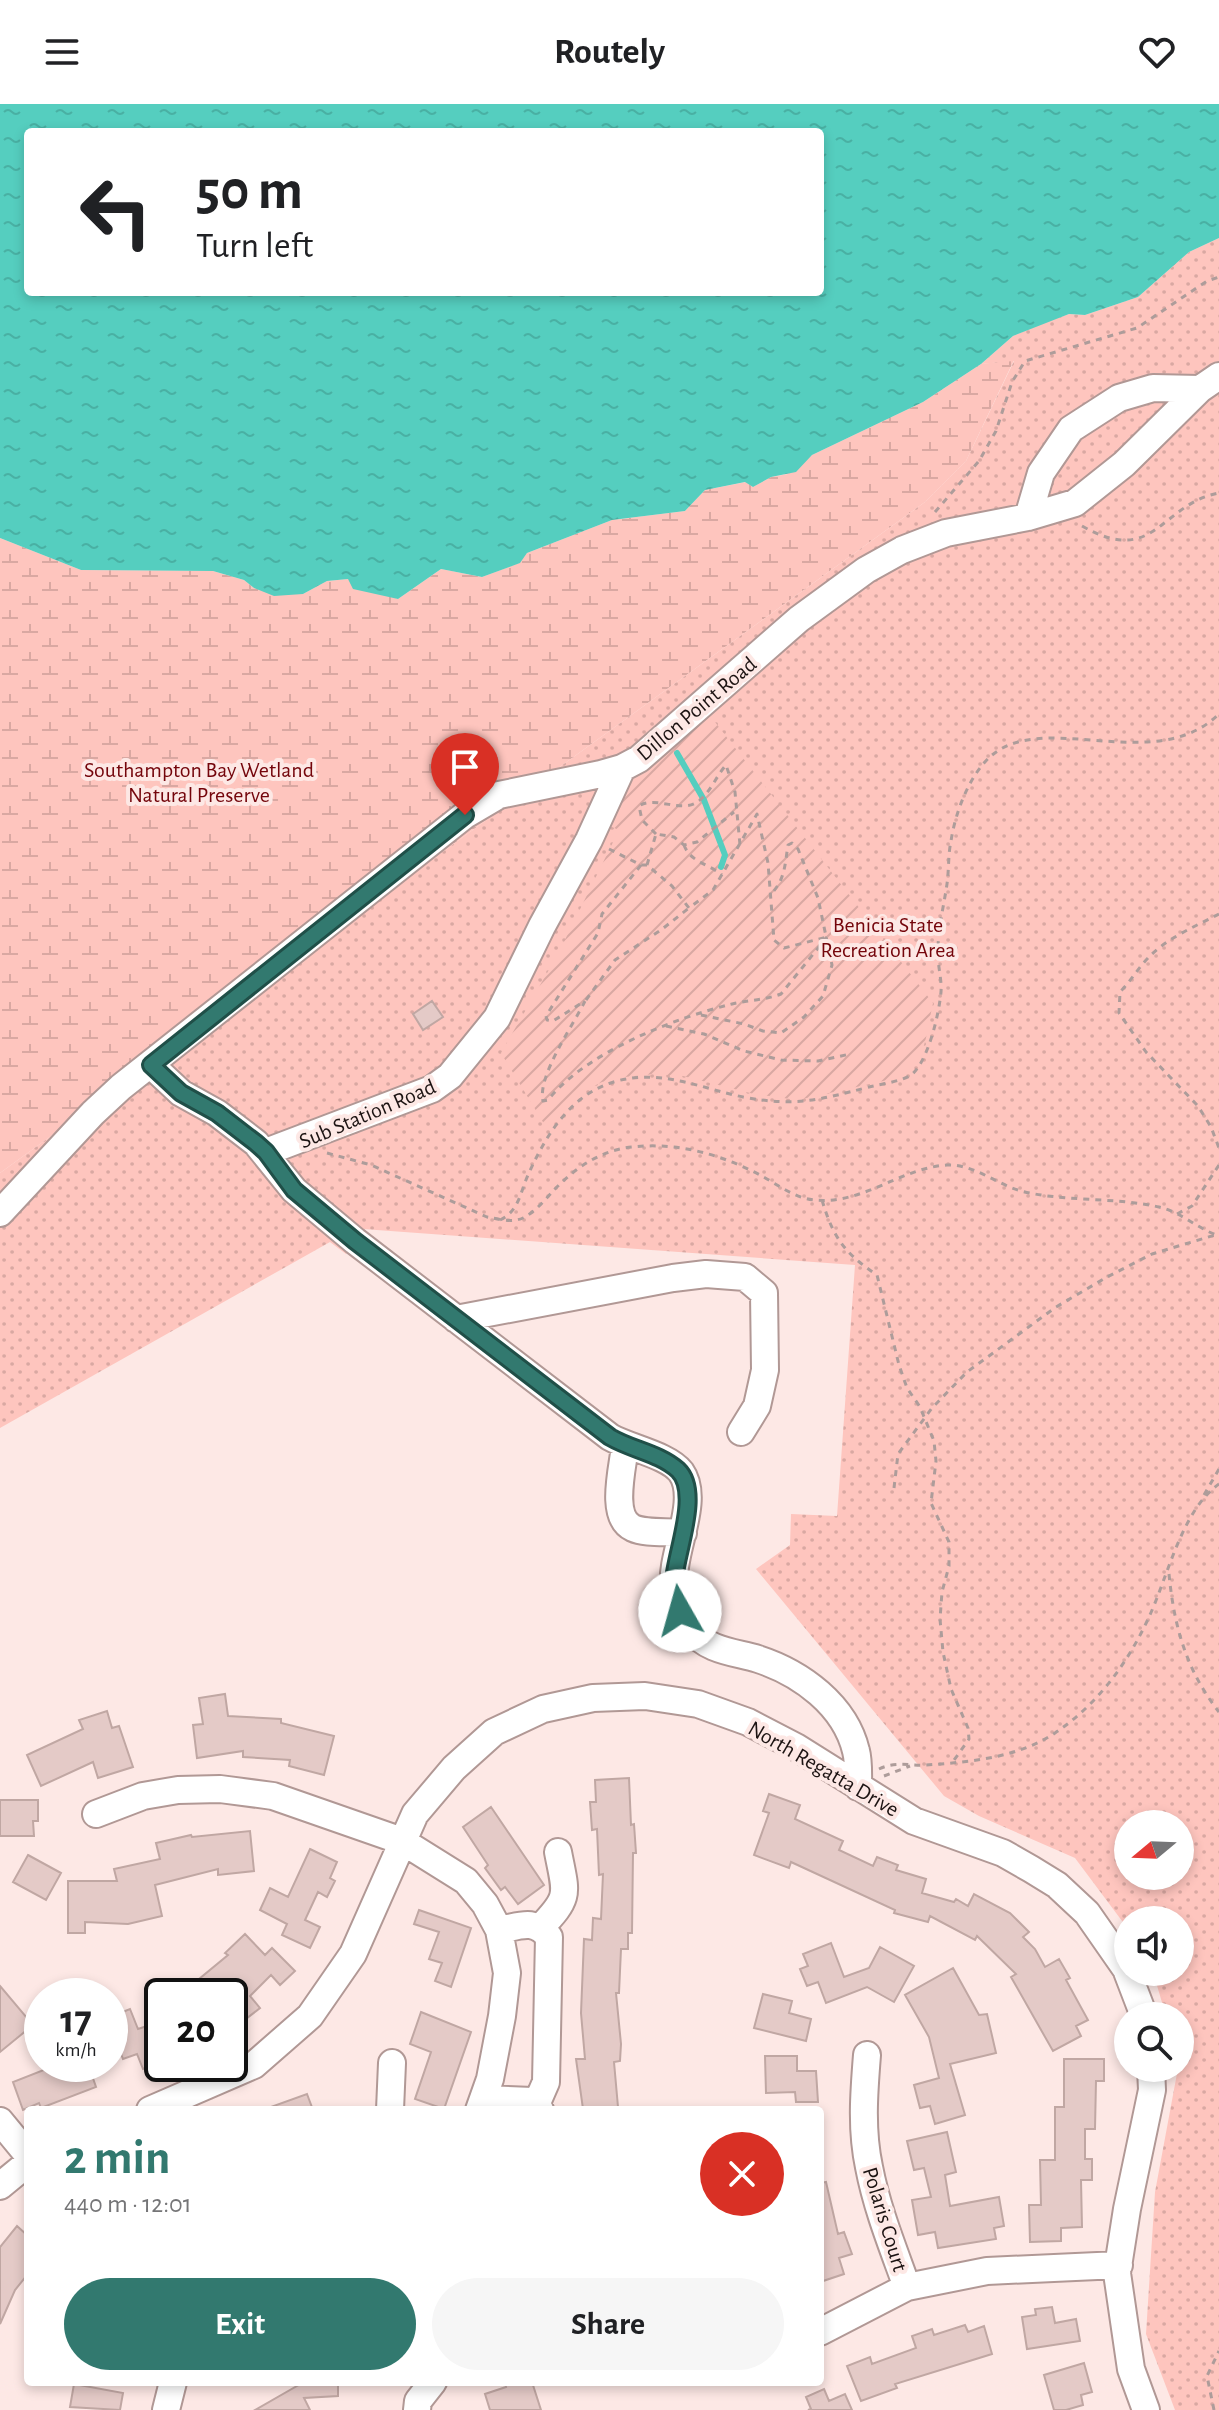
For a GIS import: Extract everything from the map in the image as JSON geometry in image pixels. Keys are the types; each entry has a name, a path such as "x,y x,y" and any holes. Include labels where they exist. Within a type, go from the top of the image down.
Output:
{"street":[{"name":"Dillon Point Road","path":"0,1213 121,1087 465,815 499,795 622,768 639,759 799,619 866,570 902,550 946,533 1028,517 1087,495 1209,382"},
{"path":"1028,517 1041,473 1071,429 1119,398 1153,388 1209,382"},
{"name":"Sub Station Road","path":"266,1152 432,1089 450,1076 497,1018 589,840 622,768"},
{"path":"151,1065 181,1093 217,1113 266,1152 294,1190 456,1319 625,1446 658,1457 681,1473 686,1492 683,1533 673,1583 680,1611 694,1634 715,1648 759,1659 787,1671 829,1701 848,1729 856,1752 858,1787"},
{"path":"456,1319 673,1278 706,1274 745,1277 764,1293 765,1370 757,1406 741,1432"},
{"path":"625,1446 618,1510 625,1521 634,1528 683,1533"},
{"name":"North Regatta Drive","path":"159,2106 254,2065 310,2016 353,1954 415,1814 454,1768 494,1732 543,1709 593,1698 645,1696 698,1704 760,1728 796,1747 914,1821 1003,1853 1057,1885 1087,1913 1126,1969 1139,2002"},
{"path":"96,1814 143,1796 178,1790 220,1789 273,1796 402,1841 466,1881 485,1904 499,1930 507,1973 502,2016 481,2104 532,2101 536,2106"},
{"path":"541,1927 565,1896 558,1852"},
{"path":"499,1930 531,1924 541,1927 549,1937 546,2082 539,2106"},
{"name":"Polaris Court","path":"867,2055 863,2107 868,2165 880,2214 907,2287"},
{"path":"390,2106 392,2063"},
{"path":"1146,2410 1131,2369 1117,2273 1152,2082"},
{"path":"0,2121 24,2150"},
{"path":"0,2186 24,2166"},
{"path":"824,2330 907,2287 987,2271 1119,2265"},
{"path":"166,2410 172,2386"},
{"path":"417,2410 418,2401 430,2386"}],"path":[{"path":"929,520 979,461 996,431 1012,382 1025,361 1137,328 1207,281 1219,277"},
{"path":"1061,507 1085,528 1118,541 1132,540 1154,532 1198,500 1219,493"},
{"path":"500,1220 514,1210 545,1141 560,1118 587,1095 617,1081 659,1077 677,1079 740,1096 793,1103 812,1102 910,1076 917,1071 923,1059 940,1001 937,952 954,826 969,787 984,763 997,751 1026,740 1053,738 1118,744 1173,739 1199,729 1219,714"},
{"path":"722,875 690,857 684,845 674,837 656,834 642,820 639,806 642,803 687,805 699,802 726,765 735,792 740,845"},
{"path":"684,845 697,842 735,812"},
{"path":"757,814 768,863 772,933 784,948 827,937 781,994 662,1025 579,1071 548,1100 543,1101 545,1081 556,1056 585,1001 615,960 713,890 757,814"},
{"path":"647,865 656,834"},
{"path":"589,840 647,865 672,886 689,908"},
{"path":"697,1014 781,1033 804,1017 826,990 832,965 818,898 798,849 792,843 788,845 785,871 779,886 771,894"},
{"path":"585,1001 553,1021 547,1020 546,1016 598,933 602,914 641,865"},
{"path":"1219,914 1171,940 1148,958 1120,992 1119,1013 1146,1052 1198,1106 1219,1148"},
{"path":"662,1025 704,1034 744,1051 781,1060 818,1061 850,1054"},
{"path":"327,1153 371,1165 500,1220 523,1218 537,1208 570,1173 590,1160 627,1147 670,1145 735,1163 797,1196 822,1200 850,1198 913,1172 952,1165 971,1169 1021,1191 1163,1208 1217,1236"},
{"path":"1177,1214 1192,1206 1219,1165"},
{"path":"822,1200 830,1226 839,1241 854,1260 877,1275 899,1365 934,1441 936,1461 931,1503 949,1542 949,1566 942,1592 940,1619 943,1652 951,1689 968,1728 969,1739 952,1763"},
{"path":"894,1488 898,1454 925,1417 967,1372 1056,1307 1107,1277 1152,1254 1217,1236"},
{"path":"858,1787 891,1764 910,1766 992,1758 1032,1746 1051,1736 1086,1709 1126,1661 1149,1618 1200,1502 1219,1469"},
{"path":"1200,1502 1219,1484"},
{"path":"1168,1570 1172,1610 1185,1654 1207,1697 1219,1712"},
{"path":"1214,2410 1207,2376 1219,2351"}],"green space":[{"name":"Benicia State Recreation Area","path":"1219,238 1219,2410 1175,2410 1146,2334 1155,2192 1175,2082 1194,2082 1194,2002 1162,2002 1157,1986 1194,1986 1194,1906 1114,1906 1114,1910 1075,1858 979,1816 944,1796 756,1569 790,1545 791,1514 837,1516 855,1265 363,1229 346,1254 330,1242 0,1428 0,1173 925,502 966,461 1014,361 981,364 1013,336 1069,314 1085,315 1138,297 1189,252"},
{"name":"Southampton Bay Wetland Natural Preserve","path":"1014,360 966,461 925,502 0,1173 0,538 81,570 213,571 244,580 254,588 303,594 327,581 348,579 398,599 441,569 482,577 519,563 527,553 612,520 685,511 705,490 746,482 753,487 771,477 788,474 812,455 923,402 981,364"},
{"path":"708,713 933,1003 921,1055 901,1077 798,1100 754,1094 683,1076 654,1074 625,1077 602,1082 580,1093 546,1127 501,1053 558,954 619,830 605,824 615,807 638,777"}],"water":[{"path":"0,104 1219,104 1219,238 1189,252 1138,297 1085,315 1069,314 1013,336 981,364 923,402 812,455 796,472 771,477 753,487 745,482 705,490 685,511 612,520 527,553 520,563 482,577 441,569 398,599 353,589 348,579 327,581 303,594 274,596 244,580 213,571 81,570 0,538"}],"building":[{"path":"432,1001 443,1017 423,1030 413,1014"},
{"path":"225,1694 228,1716 281,1719 281,1723 334,1736 324,1775 289,1766 290,1760 243,1757 243,1751 197,1758 193,1725 203,1724 199,1698"},
{"path":"107,1711 112,1728 119,1726 133,1767 98,1778 93,1762 41,1786 27,1755 83,1729 79,1720"},
{"path":"629,1778 631,1825 634,1824 636,1853 633,1853 632,1933 628,1933 628,1949 621,1949 619,1993 616,1993 621,2044 620,2061 614,2062 618,2106 583,2106 576,2059 585,2059 581,2013 584,1939 592,1940 593,1918 601,1919 603,1874 599,1875 597,1829 592,1830 590,1802 596,1802 595,1780"},
{"path":"769,1794 800,1805 795,1819 843,1841 839,1850 873,1866 877,1857 898,1865 896,1870 926,1879 922,1893 954,1902 956,1899 968,1906 974,1894 1010,1913 1029,1932 1023,1937 1035,1949 1045,1967 1059,1959 1070,1978 1066,1980 1088,2020 1076,2026 1081,2036 1053,2051 1011,1977 1016,1974 977,1936 975,1940 930,1916 928,1922 894,1913 895,1910 791,1862 789,1868 754,1855 769,1813 763,1811"},
{"path":"0,1800 38,1800 38,1821 33,1821 34,1836 0,1836"},
{"path":"491,1807 544,1885 518,1904 505,1887 501,1890 485,1868 488,1865 463,1827"},
{"path":"250,1831 254,1871 218,1875 218,1869 155,1885 162,1916 128,1924 85,1922 85,1933 68,1933 68,1881 117,1881 114,1869 160,1859 156,1843 191,1835"},
{"path":"310,1849 337,1862 330,1878 335,1881 327,1897 318,1892 305,1920 320,1927 310,1948 282,1935 287,1924 260,1910 270,1888 288,1897"},
{"path":"28,1855 61,1873 46,1900 13,1882"},
{"path":"419,1910 471,1928 451,1987 435,1981 442,1963 429,1959 439,1932 414,1924"},
{"path":"245,1934 265,1955 272,1948 295,1971 280,1985 271,1975 250,1996 260,2008 248,2017 248,1978 200,1978 228,1955 225,1953"},
{"path":"831,1943 844,1977 869,1968 880,1947 914,1966 894,2002 867,1987 826,2003 818,1982 807,1986 800,1969 808,1966 803,1954"},
{"path":"953,1968 979,2015 987,2014 996,2053 950,2064 965,2115 935,2124 930,2106 920,2108 914,2085 939,2078 929,2037 905,1995"},
{"path":"0,1986 24,2014 24,2032 0,2052"},
{"path":"763,1994 792,2001 789,2013 811,2019 806,2041 754,2028"},
{"path":"128,2010 138,2029 144,2027 143,2069 137,2054 128,2057"},
{"path":"421,2012 471,2032 445,2106 415,2099 431,2052 410,2044"},
{"path":"765,2056 797,2056 797,2071 816,2071 818,2102 796,2102 795,2092 766,2093"},
{"path":"1064,2059 1104,2059 1104,2081 1096,2081 1095,2129 1085,2129 1085,2159 1092,2159 1092,2180 1081,2180 1082,2227 1061,2228 1061,2241 1030,2242 1029,2205 1041,2205 1040,2160 1055,2160 1055,2107 1064,2107"},
{"path":"24,2078 24,2082 94,2082 96,2087 46,2106 39,2103 24,2106 23,2110 13,2082"},
{"path":"307,2094 312,2106 274,2106"},
{"path":"947,2132 956,2172 945,2175 950,2206 999,2197 1004,2226 994,2228 996,2239 938,2248 935,2232 918,2235 912,2200 931,2197 924,2168 914,2170 907,2141"},
{"path":"824,2182 838,2234 844,2232 852,2254 839,2258 844,2274 824,2281"},
{"path":"17,2226 24,2232 24,2279 15,2290 0,2324 0,2247"},
{"path":"1052,2307 1055,2323 1076,2319 1080,2341 1027,2349 1022,2317 1036,2315 1035,2309"},
{"path":"965,2325 968,2332 984,2326 992,2354 895,2384 897,2388 861,2401 847,2366 870,2357 872,2364 916,2348 912,2336 932,2329 934,2335"},
{"path":"1084,2363 1092,2392 1081,2395 1083,2405 1054,2410 1044,2375"},
{"path":"74,2386 123,2393 120,2410 70,2407"},
{"path":"297,2386 338,2386 338,2396 304,2398 310,2410 255,2410"},
{"path":"533,2386 541,2410 490,2410 485,2394 506,2387"},
{"path":"824,2389 829,2401 845,2394 852,2410 808,2410 811,2409 806,2397"}],"waterway":[{"path":"677,753 704,800 725,855 721,867"}],"route":[{"path":"465,815 151,1065 181,1093 217,1113 256,1143 294,1190 355,1241 610,1437 625,1446 658,1457 681,1473 686,1492 686,1524 673,1583 680,1611"}]}
